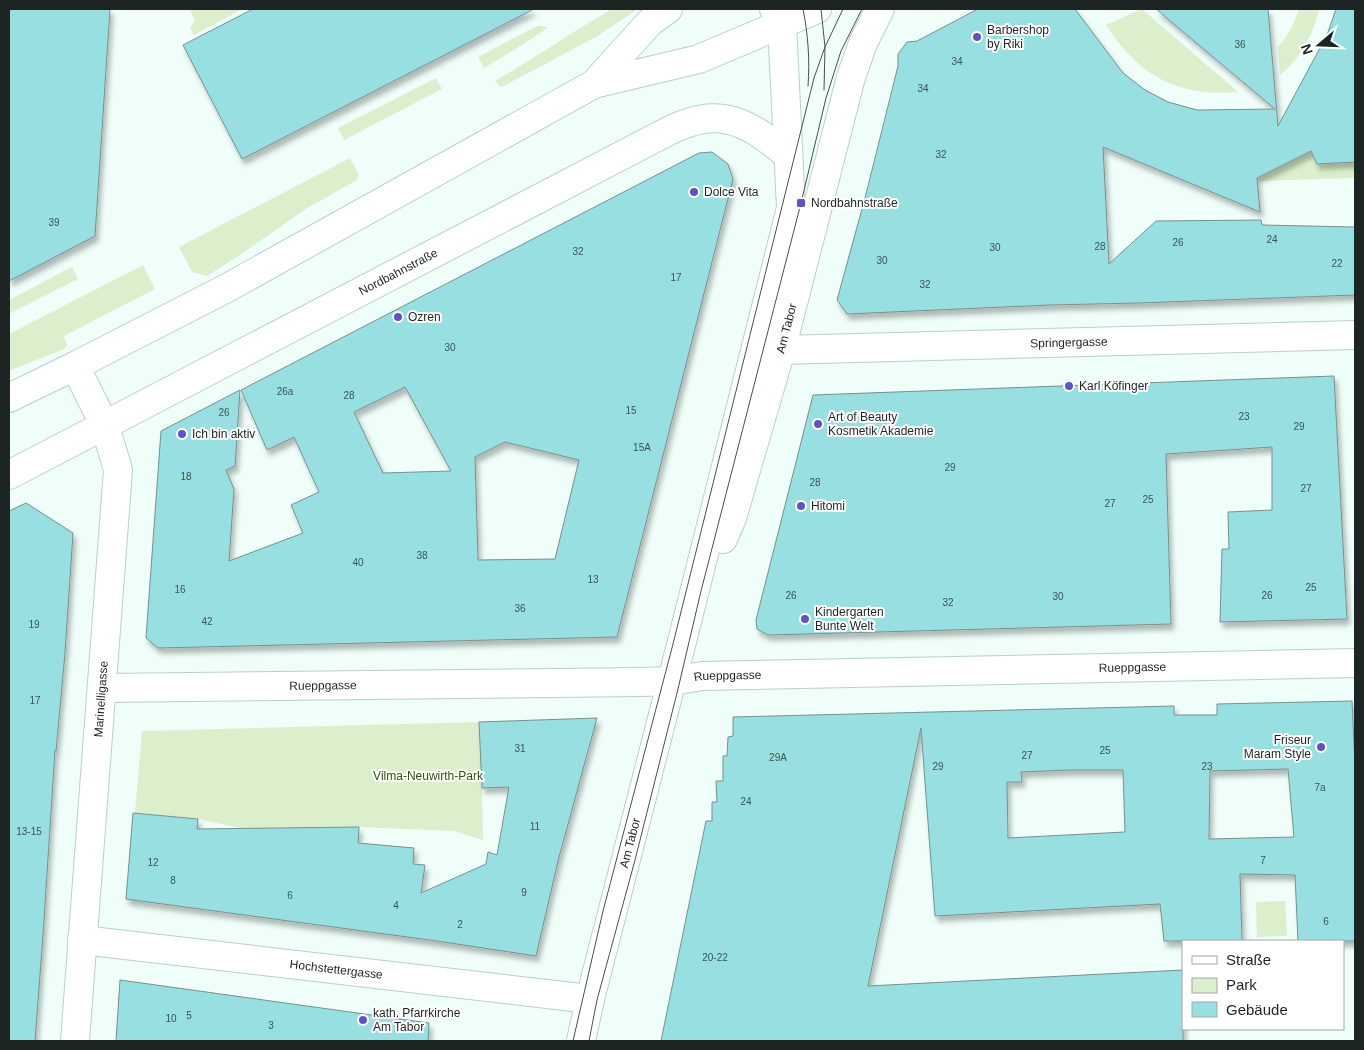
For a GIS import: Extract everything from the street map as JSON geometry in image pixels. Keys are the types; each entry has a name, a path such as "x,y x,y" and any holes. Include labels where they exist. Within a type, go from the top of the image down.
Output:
{"street":[{"path":"594,84 650,22 668,9"},
{"path":"9,398 236,283 594,84 700,59 778,16 817,9"},
{"name":"Am Tabor","path":"681,645 701,591 732,518 781,350 849,85 863,43 880,9"},
{"name":"Am Tabor","path":"581,1041 590,999 791,208 778,16"},
{"name":"Nordbahnstraße","path":"9,475 656,137 688,123 704,118 721,118 740,123 763,135 788,155"},
{"name":"Springergasse","path":"781,350 1355,335"},
{"name":"Marinelligasse","path":"74,366 105,426 118,470 75,1041"},
{"name":"Rueppgasse","path":"102,688 672,681 702,676 1355,663"},
{"name":"Hochstettergasse","path":"82,940 590,999"}],"green space":[{"path":"189,9 243,9 194,35 190,28 195,20"},
{"path":"612,9 638,9 596,37 504,86 500,87 495,81 582,27"},
{"path":"1142,9 1238,92 1216,93 1196,91 1178,86 1162,80 1132,58 1106,25"},
{"path":"1299,9 1319,9 1314,28 1300,54 1280,75 1278,47 1291,29"},
{"path":"537,26 548,28 484,68 478,57"},
{"path":"436,78 442,89 344,140 338,128"},
{"path":"1311,151 1317,164 1355,162 1355,178 1257,181 1256,173"},
{"path":"350,158 359,175 357,180 304,210 207,276 192,272 179,247"},
{"path":"143,265 155,289 64,336 67,345 64,349 9,371 9,334"},
{"path":"72,267 78,279 9,314 9,300"},
{"name":"Vilma-Neuwirth-Park","path":"479,722 483,840 454,831 359,827 245,829 198,819 135,813 142,731"},
{"path":"1285,901 1287,936 1257,937 1256,902"}],"building":[{"path":"9,9 110,9 95,236 9,281"},
{"path":"253,9 534,9 242,159 183,45"},
{"path":"978,9 1075,9 1123,73 1145,90 1168,102 1197,110 1275,109 1156,9 1268,9 1278,126 1327,35 1336,9 1355,9 1355,162 1317,164 1311,151 1257,178 1260,212 1103,147 1109,264 1156,221 1261,220 1262,225 1355,227 1355,295 847,314 837,300 898,66 898,54 907,42 917,41"},
{"path":"712,152 728,164 733,179 617,637 158,648 146,638 161,431 240,390 235,466 226,470 234,489 229,561 303,533 291,505 319,492 294,437 267,450 241,390 699,153","holes":["405,387 451,471 383,473 354,412","505,442 579,460 555,559 478,560 475,457"]},
{"path":"1334,376 1347,619 1220,622 1222,549 1229,549 1228,512 1272,510 1272,447 1166,454 1171,624 768,635 757,629 756,620 813,395"},
{"path":"26,503 73,533 65,653 55,750 35,1041 9,1041 9,511"},
{"path":"1352,701 1355,765 1355,941 1298,940 1295,875 1240,874 1242,940 1164,941 1160,904 935,916 921,728 868,986 1182,970 1183,1041 661,1041 706,821 712,821 712,802 717,802 716,781 723,781 723,756 727,756 728,737 733,736 733,717 1174,706 1174,715 1217,715 1217,704","holes":["1288,769 1294,837 1209,839 1210,771","1123,770 1125,832 1008,838 1007,782 1022,782 1021,772"]},
{"path":"597,718 558,861 536,956 126,899 133,813 198,819 197,829 359,827 358,843 414,848 413,864 425,865 421,893 486,864 488,852 497,855 509,787 482,788 479,722"},
{"path":"120,980 429,1023 428,1041 116,1041"}],"tram line":[{"path":"803,9 808,47 808,86"},
{"path":"821,9 825,47 824,90"},
{"path":"573,1041 603,911 673,644 814,78 825,47 843,9"},
{"path":"589,1041 597,1000 635,860 826,98 841,51 862,9"}],"place":[{"name":"Barbershop by Riki","path":"977,37"},
{"name":"Dolce Vita","path":"694,192"},
{"name":"Nordbahnstraße","path":"801,203"},
{"name":"Ozren","path":"398,317"},
{"name":"Karl Köfinger","path":"1069,386"},
{"name":"Art of Beauty Kosmetik Akademie","path":"818,424"},
{"name":"Ich bin aktiv","path":"182,434"},
{"name":"Hitomi","path":"801,506"},
{"name":"Kindergarten Bunte Welt","path":"805,619"},
{"name":"Friseur Maram Style","path":"1321,747"},
{"name":"kath. Pfarrkirche Am Tabor","path":"363,1020"}]}
